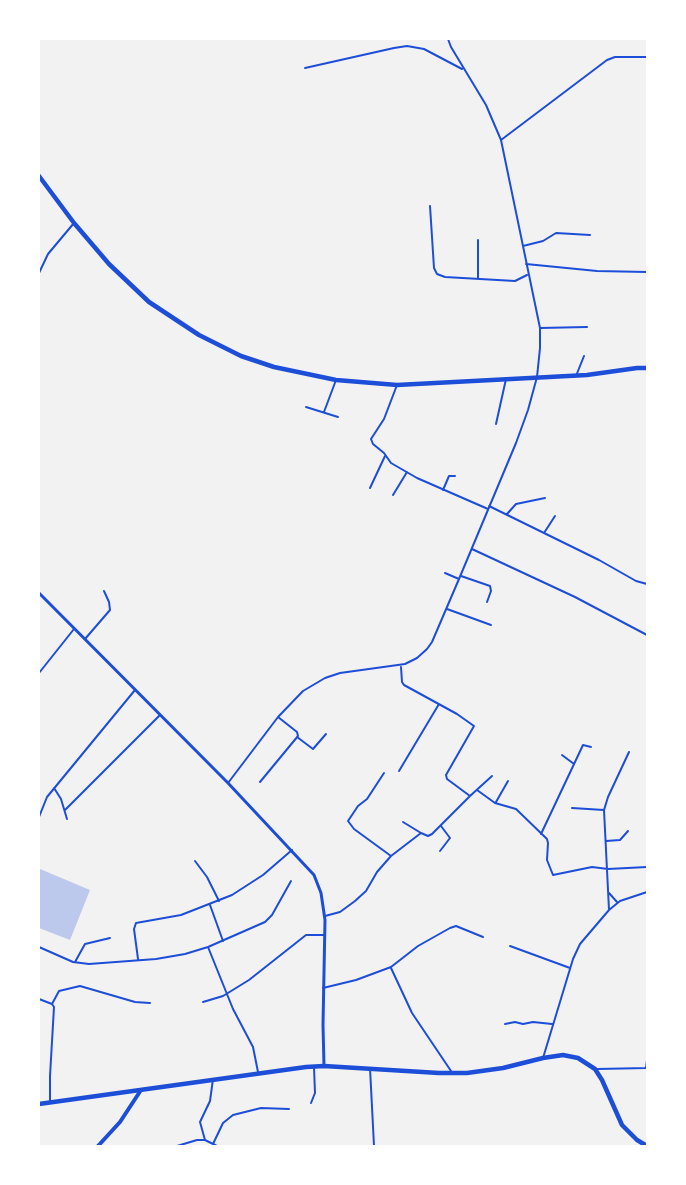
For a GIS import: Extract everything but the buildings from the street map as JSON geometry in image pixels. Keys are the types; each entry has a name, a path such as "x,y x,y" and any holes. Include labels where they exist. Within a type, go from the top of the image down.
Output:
{"main road":[{"path":"39,176 74,224 109,264 149,303 184,327 241,356 287,371 336,380 396,385 576,376 647,368"},
{"path":"39,1104 324,1066 453,1074 492,1070 543,1058 570,1056 587,1062 595,1069 622,1125 637,1140 647,1146"},
{"path":"98,1146 120,1122 141,1090"}],"street":[{"path":"228,783 278,717 303,691 326,678 354,670 400,665 417,658 427,649 447,609 516,443 537,377 540,328 501,140 486,105 448,39"},
{"path":"305,69 394,48 412,46 431,52 465,70"},
{"path":"501,140 607,60 615,57 647,57"},
{"path":"430,206 436,272 442,276 518,281 528,274"},
{"path":"39,273 48,254 74,224"},
{"path":"522,246 543,241 556,233 590,235"},
{"path":"478,240 478,279"},
{"path":"526,264 597,272 647,272"},
{"path":"540,328 587,327"},
{"path":"576,376 584,356"},
{"path":"496,424 506,379"},
{"path":"324,412 336,380"},
{"path":"396,385 384,419 371,439 372,444 391,463 443,490 507,514 636,581 647,584"},
{"path":"306,407 338,417"},
{"path":"370,488 385,456"},
{"path":"393,495 407,472"},
{"path":"443,490 449,476 455,476"},
{"path":"507,514 516,504 545,498"},
{"path":"544,533 555,516"},
{"path":"471,549 575,597 647,635"},
{"path":"445,573 490,586 491,591 487,602"},
{"path":"85,639 110,610 110,602 105,591"},
{"path":"39,593 228,783 314,875 325,916 324,1066"},
{"path":"447,609 491,625"},
{"path":"39,673 74,628"},
{"path":"400,665 404,685 474,726 446,777 470,795"},
{"path":"39,817 43,803 54,788 135,690"},
{"path":"399,771 440,704"},
{"path":"65,810 160,715"},
{"path":"278,717 297,732 297,737 313,749 326,734"},
{"path":"260,782 297,737"},
{"path":"541,834 583,745 591,747"},
{"path":"609,910 604,810 629,752"},
{"path":"562,754 574,764"},
{"path":"384,772 367,800 358,806 348,821 354,829 391,856"},
{"path":"403,822 428,836 432,834 492,776"},
{"path":"495,803 508,781"},
{"path":"54,788 61,799 67,819"},
{"path":"477,790 495,803 516,809 541,834 548,842 547,860 553,875 592,867 608,869 647,867"},
{"path":"572,808 604,810"},
{"path":"440,851 450,838 441,826"},
{"path":"606,841 620,840 628,831"},
{"path":"325,916 340,912 362,895 391,856 421,833"},
{"path":"139,961 134,929 136,923 172,917 232,896 257,880 292,850"},
{"path":"195,861 207,877 219,901"},
{"path":"39,947 75,962 104,963 171,957 208,947 265,922 272,915 291,881"},
{"path":"543,1058 570,968 580,944 609,910 618,903 647,892"},
{"path":"609,893 618,903"},
{"path":"210,904 223,941"},
{"path":"323,988 356,980 391,967 418,946 450,928 458,927 483,937"},
{"path":"203,1002 227,994 261,971 301,939 312,934 325,935"},
{"path":"75,962 85,944 110,938"},
{"path":"510,946 570,968"},
{"path":"208,947 227,994 253,1047 258,1073"},
{"path":"391,967 412,1013 453,1074"},
{"path":"50,1103 50,1062 55,1020 52,1004 59,991 80,986 129,1000 150,1003"},
{"path":"39,999 52,1004"},
{"path":"505,1024 533,1022 552,1024"},
{"path":"595,1069 646,1068 647,1060"},
{"path":"311,1103 315,1093 314,1067"},
{"path":"370,1068 374,1146"},
{"path":"205,1140 200,1122 210,1101 213,1079"},
{"path":"213,1144 223,1123 233,1114 261,1108 289,1109"},
{"path":"177,1146 197,1140 205,1140 217,1146"}]}
